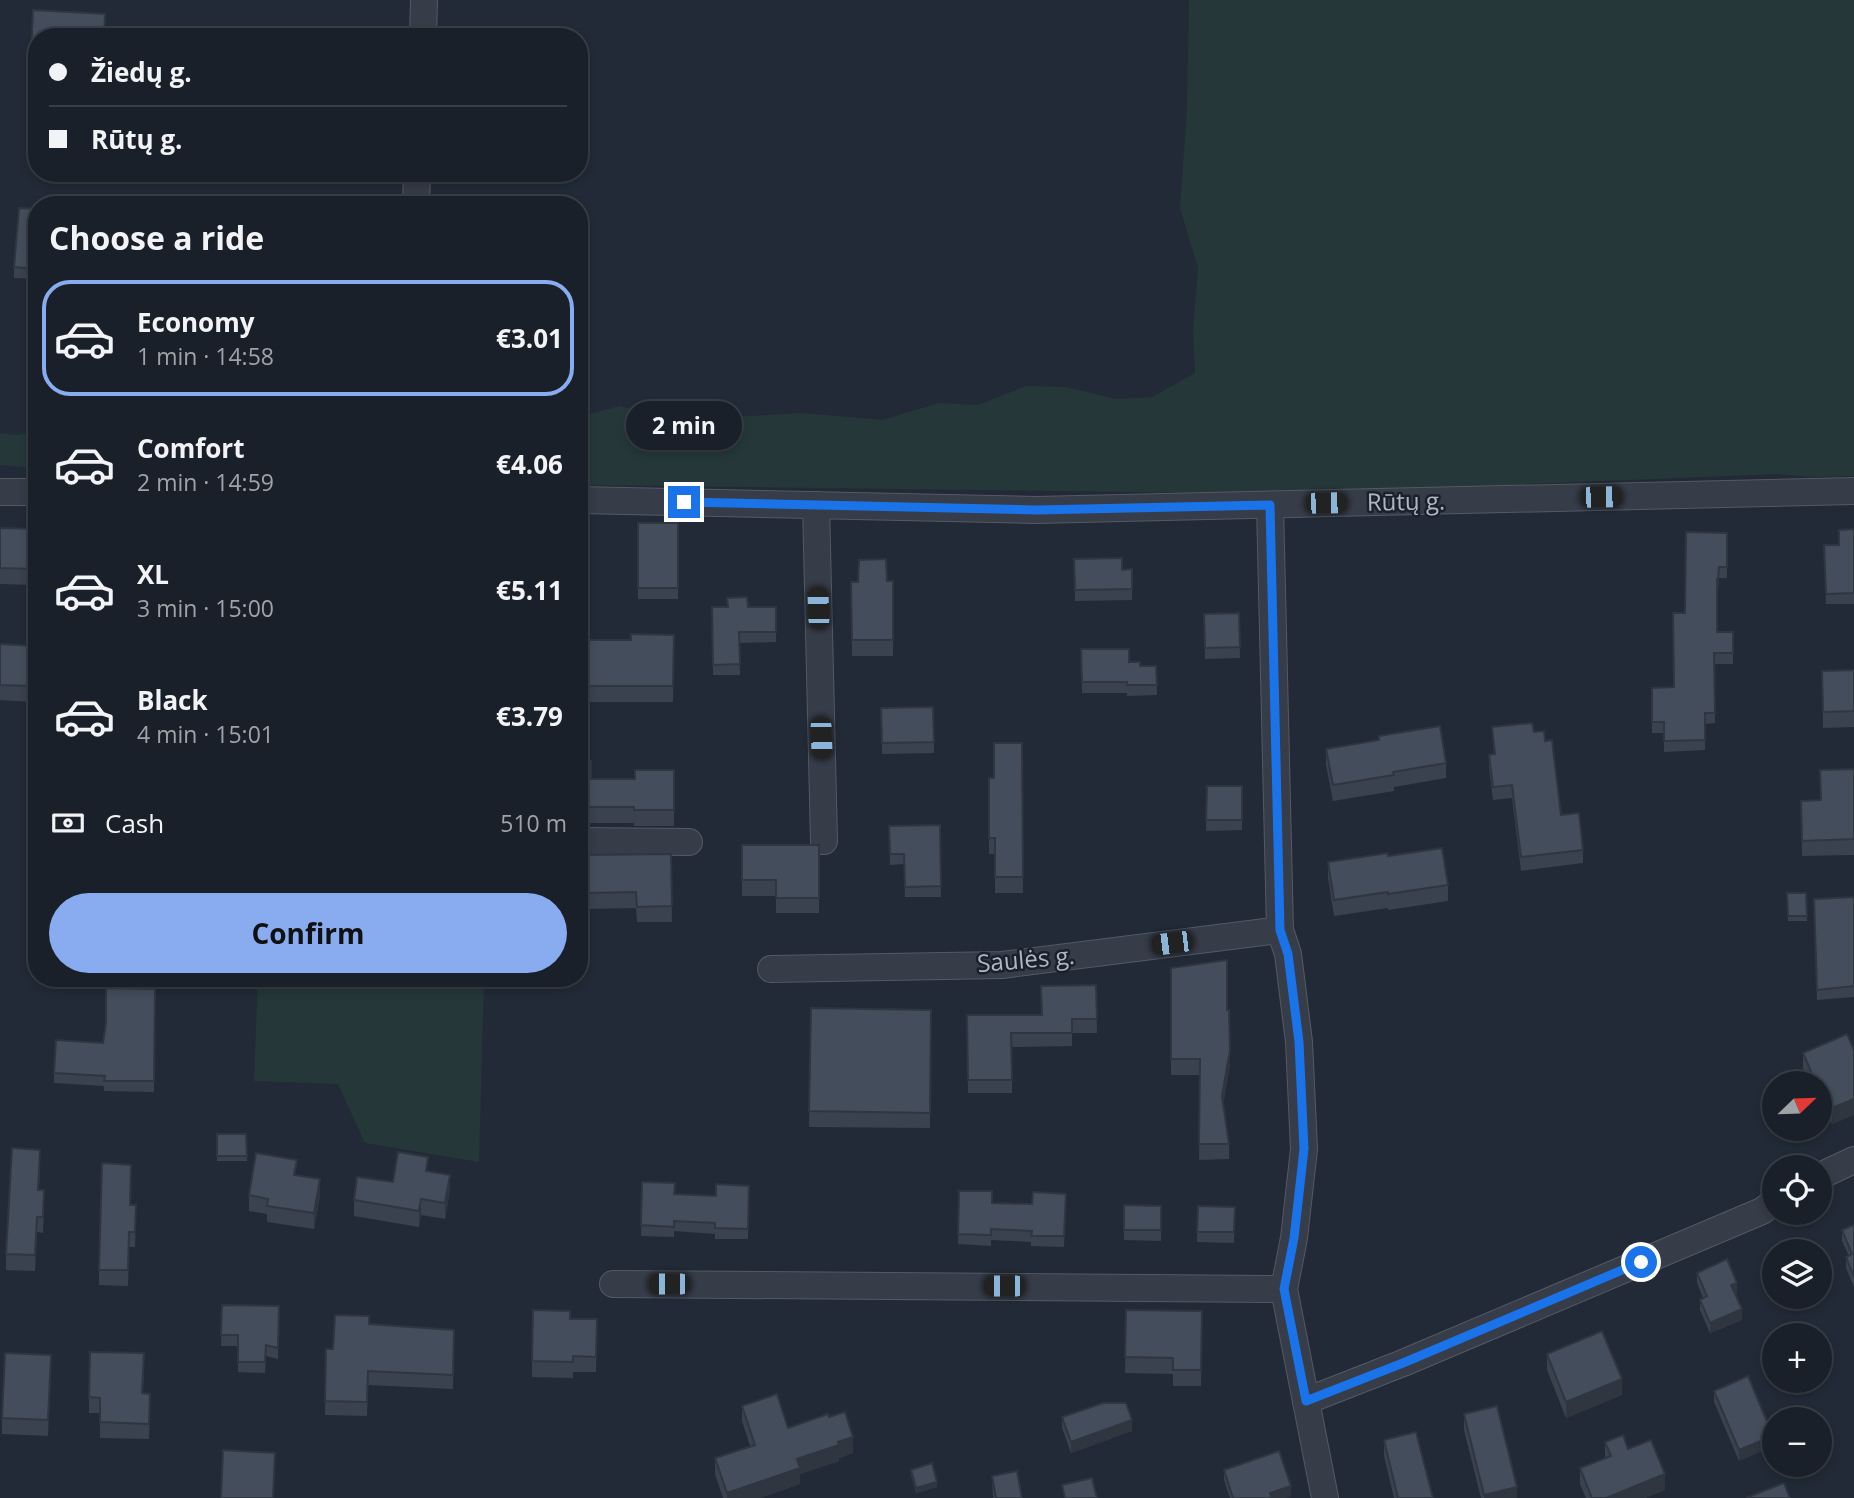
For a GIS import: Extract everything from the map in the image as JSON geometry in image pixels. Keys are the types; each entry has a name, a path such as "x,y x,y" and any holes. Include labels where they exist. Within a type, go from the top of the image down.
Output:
{"street":[{"path":"423,28 424,0"},
{"name":"Rūtų g.","path":"588,500 1036,510 1854,491"},
{"path":"0,492 28,492"},
{"path":"816,505 824,841"},
{"path":"1270,505 1280,930 1288,954 1299,1042 1304,1149 1294,1238 1284,1289 1325,1498"},
{"path":"588,841 689,842"},
{"name":"Saulės g.","path":"771,970 1002,965 1280,930"},
{"path":"1832,1170 1854,1160"},
{"path":"1306,1401 1403,1363 1762,1211"},
{"path":"613,1284 1284,1289"}],"shaded area":[{"path":"1189,0 1854,0 1854,476 1811,477 1778,474 1284,494 588,485 588,415 619,406 678,420 804,413 882,420 939,403 978,405 1026,386 1066,387 1116,399 1152,397 1195,373 1193,331 1198,268 1180,208 1187,109"},
{"path":"0,433 28,433 28,467 0,465"},
{"path":"258,987 484,987 479,1162 365,1143 338,1084 254,1081"}],"building":[{"path":"33,10 105,14 104,28 32,28"},
{"path":"19,208 28,208 28,268 14,267"},
{"path":"638,523 678,523 678,588 638,588"},
{"path":"0,528 28,529 28,569 0,568"},
{"path":"1854,529 1854,593 1826,594 1824,545 1839,545 1839,530"},
{"path":"1686,532 1727,533 1727,567 1719,567 1717,579 1717,632 1733,632 1733,653 1714,653 1715,713 1705,713 1705,740 1664,741 1664,722 1652,722 1652,688 1674,687 1673,613 1685,613"},
{"path":"1122,558 1122,570 1132,569 1132,589 1075,590 1074,559"},
{"path":"886,559 887,581 893,581 893,640 852,640 851,582 858,582 859,560"},
{"path":"747,597 748,607 776,607 776,632 739,632 740,664 713,665 712,607 728,607 727,598"},
{"path":"1239,613 1240,647 1205,648 1204,614"},
{"path":"631,634 674,635 673,686 588,686 588,640 631,640"},
{"path":"0,644 28,646 28,686 0,685"},
{"path":"1081,649 1129,649 1129,662 1140,662 1140,666 1156,666 1157,685 1082,682"},
{"path":"1854,670 1854,711 1823,712 1822,671"},
{"path":"933,707 934,742 882,743 881,708"},
{"path":"1532,723 1534,732 1544,731 1545,741 1552,740 1561,815 1579,813 1583,850 1521,857 1512,785 1493,787 1489,755 1495,754 1492,727"},
{"path":"1440,726 1446,763 1333,785 1326,749 1379,740 1379,736"},
{"path":"994,743 1022,743 1023,877 995,877 995,838 989,838 989,778 994,778"},
{"path":"588,761 591,761 591,779 635,779 635,770 674,770 674,810 634,810 634,807 588,807"},
{"path":"1854,769 1854,839 1802,841 1801,801 1821,800 1820,770"},
{"path":"1207,786 1242,786 1242,820 1206,820"},
{"path":"940,825 941,886 905,887 904,854 890,854 889,826"},
{"path":"742,845 819,845 819,898 776,898 776,880 742,880"},
{"path":"1442,848 1448,885 1334,900 1328,862"},
{"path":"671,854 672,906 637,907 636,892 588,893 588,855"},
{"path":"1787,893 1806,893 1807,916 1788,916"},
{"path":"1854,897 1854,986 1817,990 1814,899"},
{"path":"1227,960 1230,1050 1222,1096 1229,1144 1199,1144 1200,1059 1171,1059 1171,968"},
{"path":"1096,985 1097,1019 1072,1019 1072,1033 1011,1033 1012,1080 968,1080 967,1015 1042,1015 1041,986"},
{"path":"106,988 155,989 154,1081 104,1081 105,1076 54,1073 56,1040 103,1043"},
{"path":"811,1008 931,1010 930,1113 809,1111"},
{"path":"1847,1034 1854,1050 1854,1099 1832,1108 1832,1071 1811,1071 1803,1053"},
{"path":"217,1134 246,1134 247,1156 217,1156"},
{"path":"12,1148 40,1150 38,1190 44,1190 43,1217 37,1217 35,1255 6,1254"},
{"path":"398,1152 428,1157 426,1171 450,1175 445,1203 421,1199 419,1211 354,1200 357,1177 393,1182"},
{"path":"256,1153 297,1160 294,1175 320,1179 314,1213 267,1206 268,1199 249,1195"},
{"path":"102,1163 131,1165 130,1205 136,1205 135,1232 129,1232 128,1270 99,1270"},
{"path":"642,1182 675,1183 674,1194 716,1196 716,1184 749,1186 748,1229 715,1228 715,1223 674,1221 674,1227 641,1225"},
{"path":"959,1191 992,1191 992,1203 1032,1204 1033,1192 1066,1194 1064,1236 1031,1236 1032,1231 991,1229 991,1235 958,1234"},
{"path":"1124,1205 1161,1206 1161,1230 1124,1230"},
{"path":"1198,1206 1235,1207 1234,1232 1197,1232"},
{"path":"1854,1225 1854,1277 1846,1257 1852,1254 1842,1230"},
{"path":"1727,1259 1737,1283 1731,1285 1742,1309 1710,1323 1700,1300 1707,1296 1697,1273"},
{"path":"222,1305 279,1306 278,1348 266,1345 265,1362 238,1362 238,1335 221,1335"},
{"path":"533,1310 570,1311 570,1319 597,1319 596,1357 573,1356 573,1362 532,1361"},
{"path":"1126,1310 1202,1311 1201,1370 1173,1370 1173,1358 1125,1357"},
{"path":"335,1315 369,1316 369,1324 454,1330 453,1375 368,1371 367,1402 325,1401 326,1349 333,1349"},
{"path":"1602,1331 1622,1379 1566,1402 1547,1354"},
{"path":"90,1352 144,1353 142,1393 150,1394 149,1424 100,1422 100,1398 89,1397"},
{"path":"5,1353 51,1355 48,1420 2,1418"},
{"path":"1748,1376 1762,1410 1762,1441 1739,1450 1714,1391"},
{"path":"777,1394 788,1428 828,1414 829,1417 845,1412 853,1437 838,1442 839,1445 797,1459 800,1468 727,1493 715,1458 755,1445 742,1406"},
{"path":"1103,1403 1126,1403 1132,1420 1071,1442 1062,1417"},
{"path":"1497,1406 1517,1487 1484,1495 1464,1414"},
{"path":"1416,1432 1433,1498 1398,1498 1384,1440"},
{"path":"1623,1435 1628,1449 1651,1440 1665,1474 1606,1498 1592,1498 1580,1468 1611,1456 1605,1442"},
{"path":"223,1450 275,1453 273,1498 221,1498"},
{"path":"1279,1451 1291,1486 1270,1493 1272,1498 1233,1498 1224,1470"},
{"path":"932,1463 937,1482 916,1488 911,1470"},
{"path":"1017,1471 1022,1498 996,1498 992,1476"},
{"path":"1092,1478 1097,1498 1065,1498 1062,1485"},
{"path":"1784,1483 1790,1498 1746,1498"}],"route":[{"path":"684,502 1036,510 1270,505 1280,930 1288,954 1299,1042 1304,1149 1294,1238 1284,1289 1306,1401 1641,1262"}]}
